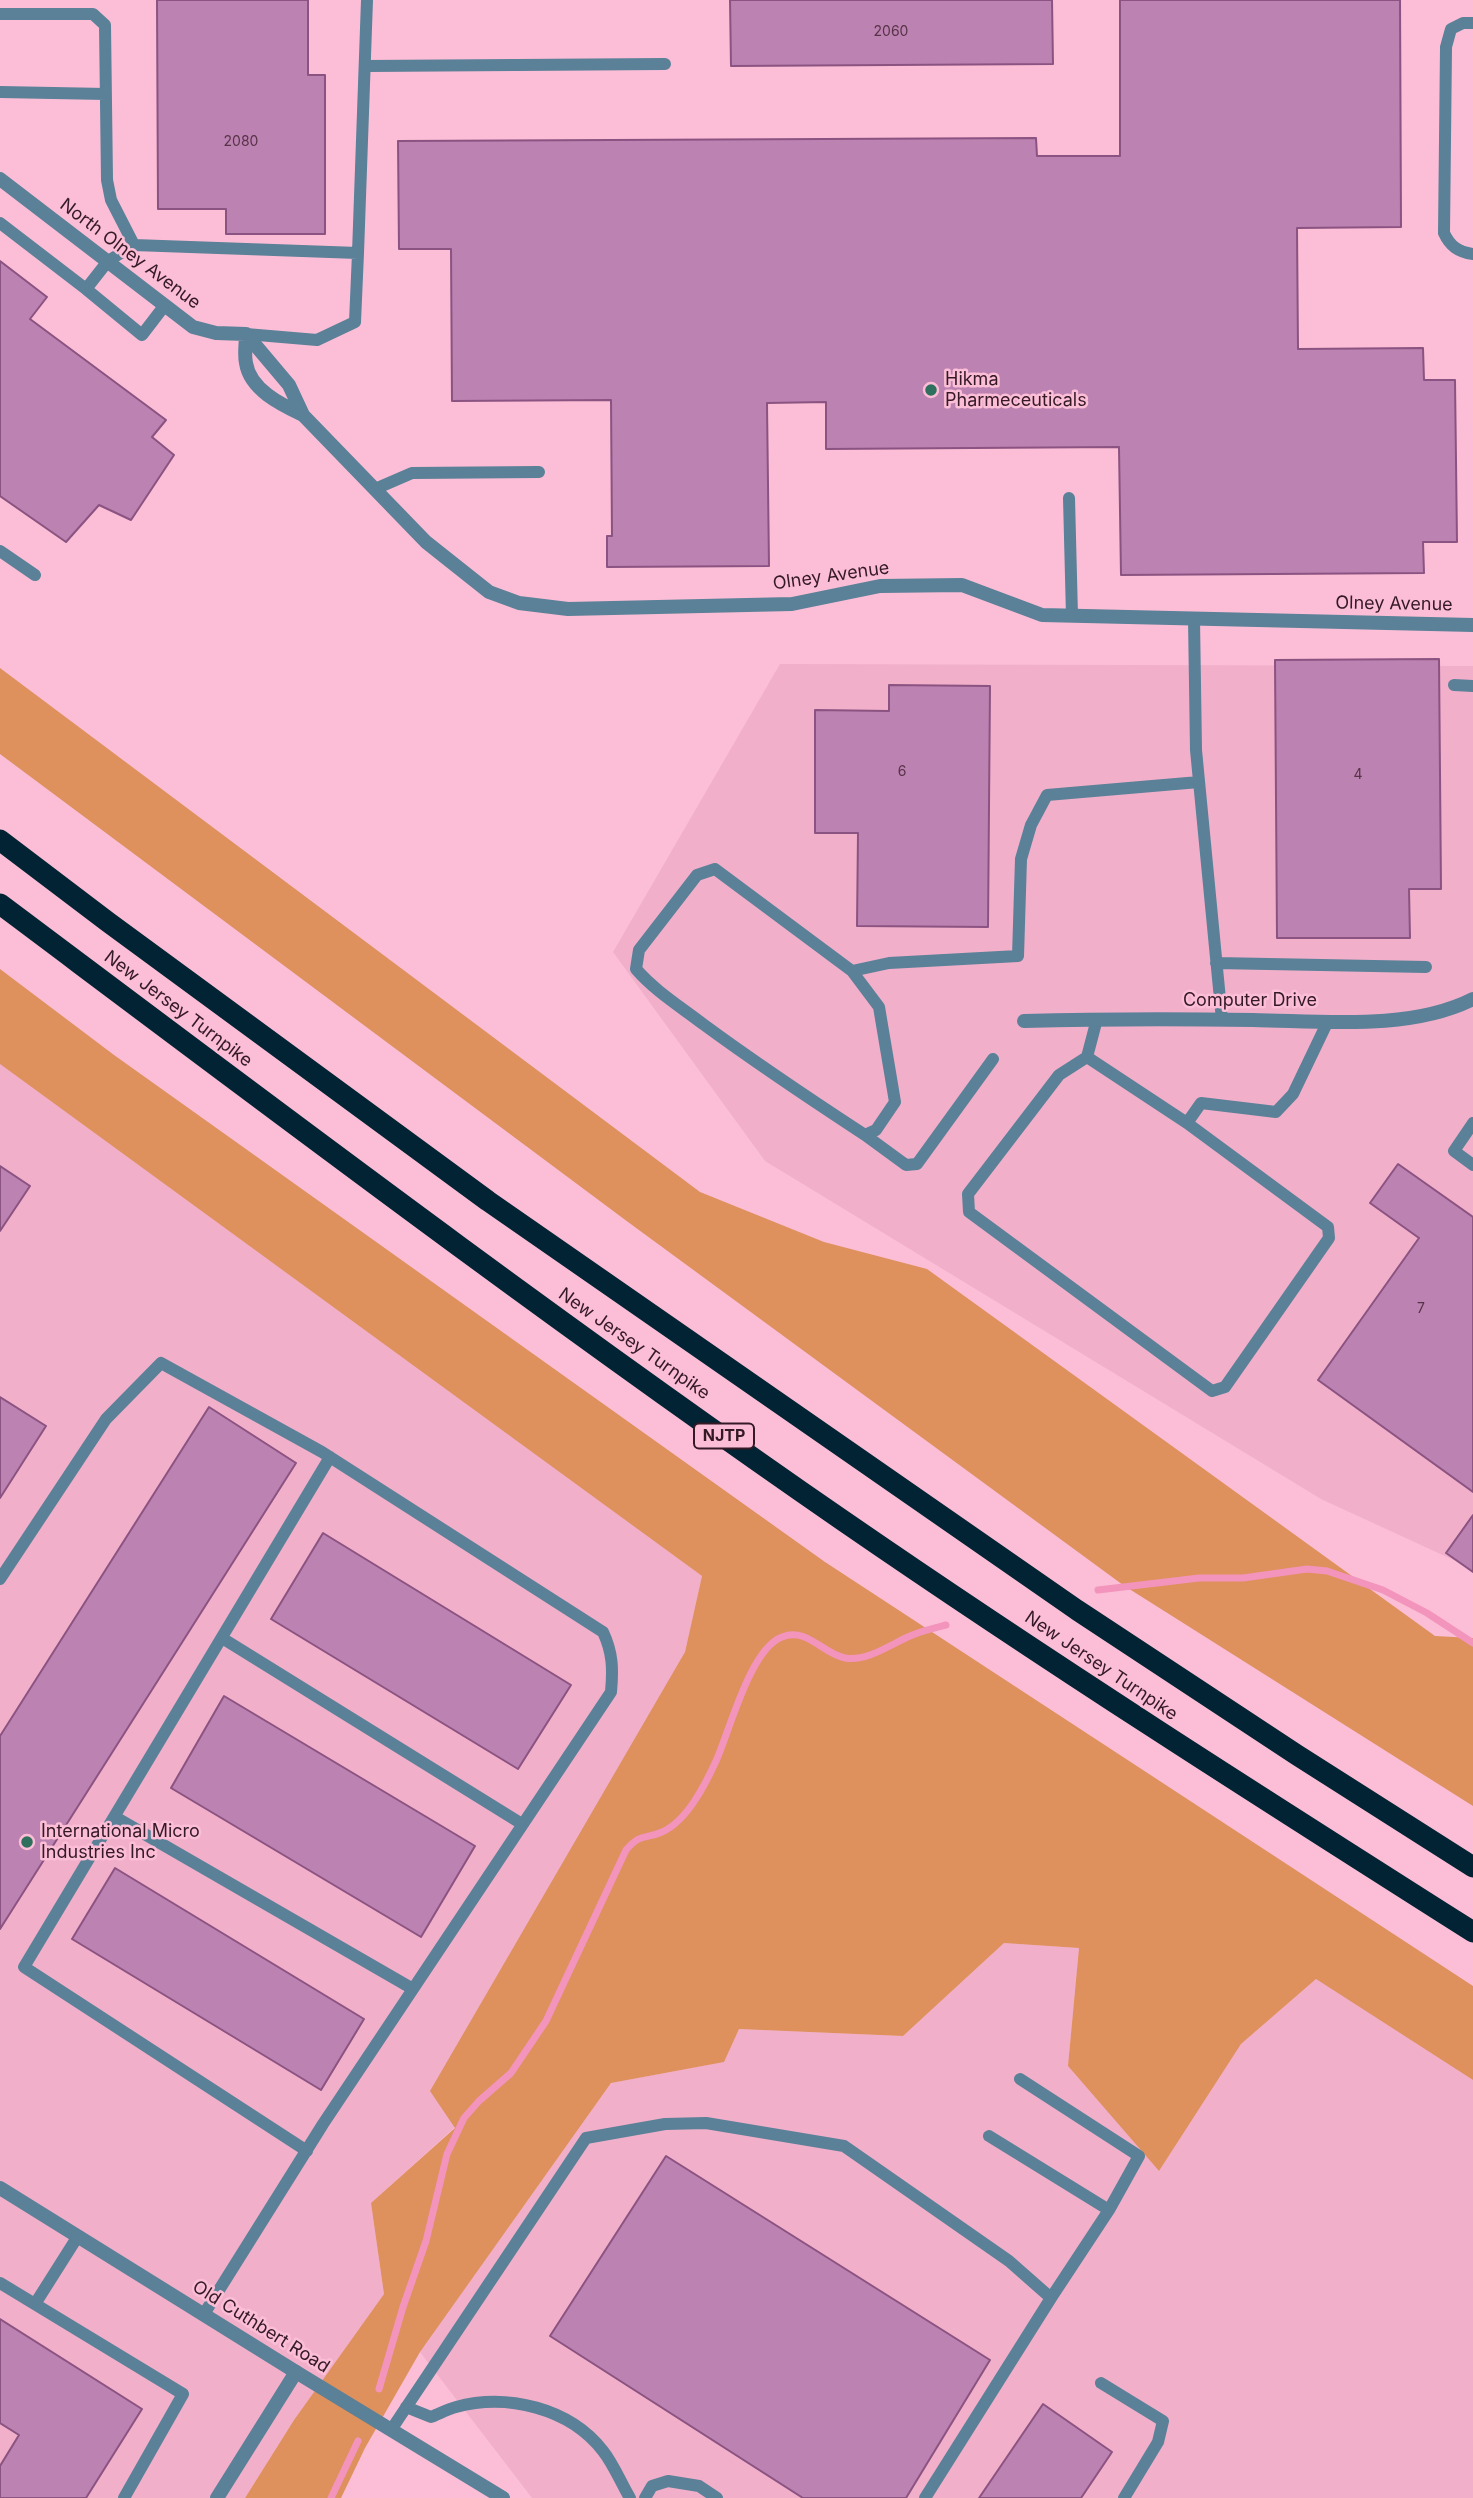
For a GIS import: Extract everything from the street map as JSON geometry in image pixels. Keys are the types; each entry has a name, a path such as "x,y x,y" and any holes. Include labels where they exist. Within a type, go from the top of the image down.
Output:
{"highway":[{"name":"New Jersey Turnpike","path":"0,840 510,1216 1077,1610 1473,1867"},
{"name":"New Jersey Turnpike","path":"0,904 439,1233 845,1522 1198,1758 1473,1932"}],"street":[{"name":"North Olney Avenue","path":"0,179 193,327 204,331 246,334"},
{"name":"Olney Avenue","path":"246,334 246,362 252,378 275,402 303,415"},
{"name":"Olney Avenue","path":"246,334 289,385 303,415 426,542 489,592 519,603 568,609 792,604 880,586 962,586 1042,615 1473,625"},
{"name":"Computer Drive","path":"1024,1021 1328,1021 1415,1018 1473,999"},
{"name":"Old Cuthbert Road","path":"0,2188 503,2498"},
{"path":"216,2498 296,2372"}],"lane":[{"path":"246,334 317,340 355,322 367,0"},
{"path":"0,14 93,14 105,25 109,190 111,200 134,245"},
{"path":"1473,23 1463,23 1451,29 1446,47 1444,233 1448,243 1473,254"},
{"path":"366,66 664,64"},
{"path":"0,92 106,94"},
{"path":"0,223 142,335 164,305"},
{"path":"86,289 108,261 134,245 358,253"},
{"path":"375,489 412,473 539,472"},
{"path":"1069,498 1072,616"},
{"path":"0,551 35,575"},
{"path":"1194,619 1196,750 1222,1020"},
{"path":"1454,685 1473,686"},
{"path":"852,971 889,963 1018,956 1021,859 1031,825 1047,795 1199,782"},
{"path":"865,1135 876,1130 895,1102 879,1007 852,971 715,869 697,875 639,950 636,969 670,1000 906,1166 917,1164 993,1059"},
{"path":"1216,963 1426,967"},
{"path":"1087,1057 1187,1123 1328,1227 1329,1238 1225,1387 1212,1391 969,1212 968,1194 1059,1075 1087,1057 1097,1019"},
{"path":"1187,1123 1200,1103 1276,1112 1293,1094 1328,1021"},
{"path":"1473,1123 1454,1151 1473,1164"},
{"path":"0,1579 106,1419 161,1363 330,1457 603,1632 610,1647 613,1666 611,1692 413,1989 204,2314"},
{"path":"307,2151 24,1967 330,1457"},
{"path":"222,1638 522,1824"},
{"path":"115,1817 413,1989"},
{"path":"925,2498 1109,2210 1139,2156 1020,2079"},
{"path":"391,2430 586,2138 665,2124 706,2123 844,2146 1009,2261 1051,2298"},
{"path":"989,2136 1109,2210"},
{"path":"35,2304 78,2236"},
{"path":"0,2283 183,2394 124,2498"},
{"path":"1101,2383 1163,2421 1158,2442 1124,2498"},
{"path":"406,2407 431,2417 457,2407 494,2401 536,2407 573,2422 603,2451 630,2498"},
{"path":"645,2498 652,2486 667,2481 699,2486 717,2498"}],"shaded area":[{"path":"780,664 1473,666 1473,1569 1321,1499 765,1161 613,952"},
{"path":"0,668 700,1192 824,1242 927,1269 1435,1636 1473,1638 1473,1806 1123,1585 628,1222 0,754"},
{"path":"0,969 114,1055 825,1562 1473,1986 1473,2080 1316,1979 1241,2044 1159,2171 1068,2066 1079,1948 1004,1943 903,2036 739,2029 724,2062 611,2083 420,2352 365,2448 341,2498 245,2498 294,2420 384,2294 371,2203 455,2128 430,2091 685,1652 702,1576 0,1064"},
{"path":"0,1064 702,1576 685,1652 455,2127 371,2203 384,2294 294,2420 245,2498 0,2498"},
{"path":"1004,1943 1079,1948 1068,2066 1159,2171 1241,2044 1316,1979 1473,2080 1473,2498 532,2498 420,2352 611,2083 723,2062 739,2029 903,2036"}],"building":[{"path":"157,0 308,0 308,75 325,75 325,234 226,234 226,209 158,209"},
{"path":"730,0 1052,0 1053,64 731,66"},
{"path":"1120,0 1400,0 1401,227 1297,228 1298,349 1423,348 1424,380 1455,380 1457,542 1423,542 1424,573 1121,575 1119,447 826,449 826,402 767,403 769,566 607,567 607,536 612,536 611,400 452,401 451,249 399,249 398,141 1036,138 1037,156 1120,156"},
{"path":"0,261 47,297 30,319 166,420 152,437 174,455 131,520 99,505 66,542 0,496"},
{"path":"1439,659 1441,889 1409,889 1410,938 1277,938 1275,660"},
{"path":"889,685 990,686 988,927 857,926 858,833 815,833 815,710 889,711"},
{"path":"1398,1164 1473,1217 1473,1492 1318,1380 1419,1238 1370,1203"},
{"path":"0,1166 30,1186 0,1231"},
{"path":"0,1397 46,1426 0,1498"},
{"path":"209,1407 296,1463 0,1929 0,1736"},
{"path":"1473,1515 1473,1572 1446,1553"},
{"path":"323,1533 571,1685 518,1769 271,1619"},
{"path":"224,1696 475,1846 421,1937 171,1788"},
{"path":"115,1868 364,2019 321,2090 72,1939"},
{"path":"666,2156 990,2360 906,2498 803,2498 550,2336"},
{"path":"0,2319 142,2409 86,2498 0,2498 0,2466 19,2435 0,2423"},
{"path":"1043,2404 1112,2452 1081,2498 979,2498"}],"waterway":[{"path":"1098,1590 1199,1578 1243,1578 1307,1569 1327,1571 1383,1590 1427,1613 1473,1643"},
{"path":"379,2389 426,2241 447,2154 464,2118 511,2073 546,2021 626,1850 640,1839 671,1827 694,1801 716,1761 742,1692 760,1657 782,1637 791,1635 807,1638 837,1656 853,1659 879,1652 914,1634 946,1625"},
{"path":"331,2498 358,2441"}],"place":[{"name":"Hikma Pharmeceuticals","path":"931,390"},
{"name":"International Micro Industries Inc","path":"27,1842"}]}
